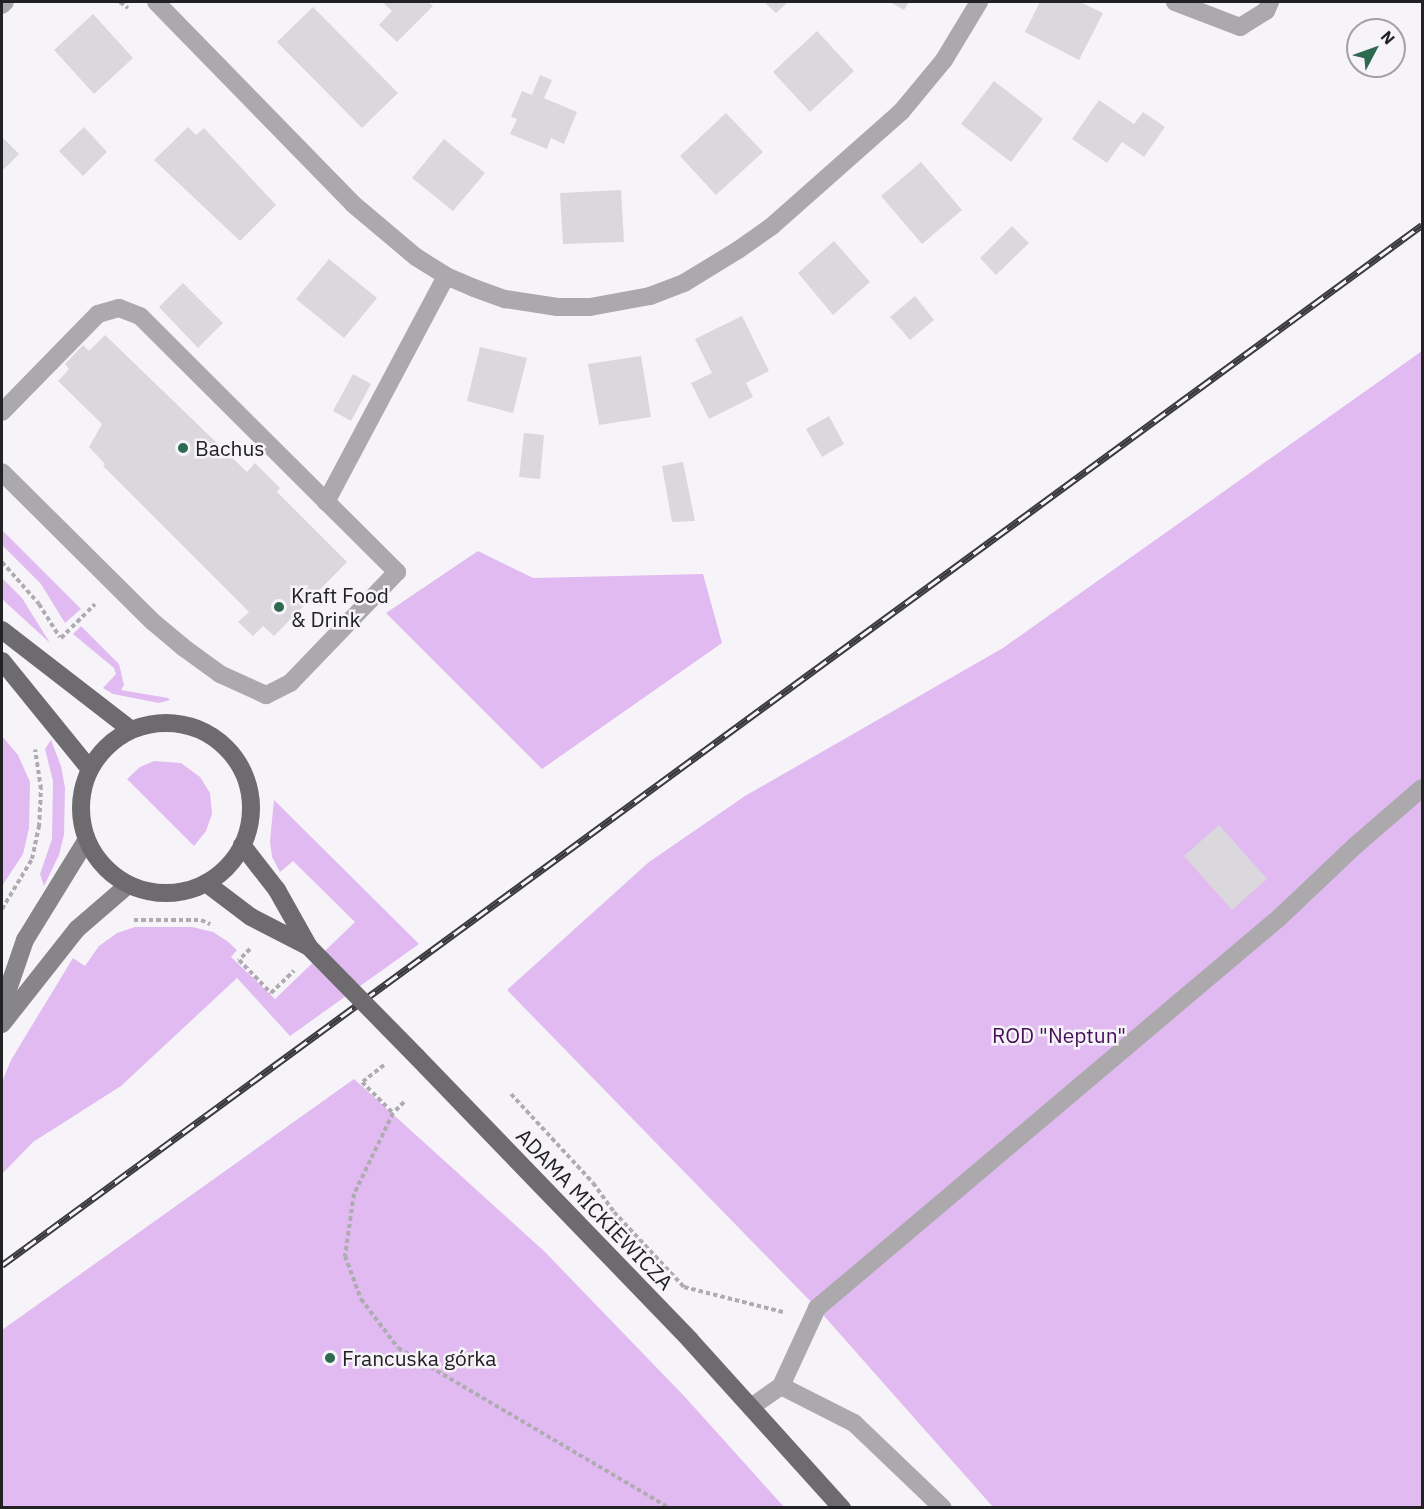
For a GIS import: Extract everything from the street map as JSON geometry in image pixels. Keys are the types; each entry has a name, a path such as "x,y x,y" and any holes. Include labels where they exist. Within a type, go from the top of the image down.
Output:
{"main road":[{"path":"2,630 130,729"},
{"path":"2,661 89,768"},
{"path":"155,723 182,723 206,732 227,748 242,769 250,795 250,821 243,845 227,867 206,883 187,891 167,894 147,892 128,885 103,867 86,842 80,805 89,768 106,746 130,729 155,723"},
{"path":"2,1006 25,940 86,842"},
{"name":"ADAMA MICKIEWICZA","path":"243,845 277,890 309,947 751,1407 842,1508"},
{"name":"ADAMA MICKIEWICZA","path":"206,883 251,917 309,947"},
{"path":"2,1024 77,929 128,885"}],"street":[{"path":"156,2 353,204 407,250 446,276 505,299 556,307 620,303 651,296 684,283 772,226 901,112 944,60 979,2"},
{"path":"1175,2 1240,27 1266,11 1270,2"},
{"path":"326,502 446,276"},
{"path":"2,412 98,314 119,308 140,316 397,572 290,682 266,695 220,674 167,634 2,472"},
{"path":"751,1407 781,1386 817,1308 1271,925 1356,845 1422,788"},
{"path":"781,1386 854,1423 943,1508"}],"path":[{"path":"120,2 129,9"},
{"path":"2,562 39,604 61,638 69,645"},
{"path":"61,638 78,621"},
{"path":"2,909 32,859 39,827 41,789 34,745"},
{"path":"127,922 138,918 201,920 218,927"},
{"path":"250,949 239,960 271,993 294,970"},
{"path":"385,1063 362,1082 393,1113"},
{"path":"511,1094 593,1183 614,1212 684,1287 781,1309 806,1333"},
{"path":"404,1102 393,1113 354,1194 345,1257 361,1299 398,1348 670,1508"}],"green space":[{"name":"ROD \"Neptun\"","path":"1422,351 1422,1506 993,1507 817,1308 507,990 649,862 745,796 1003,648"},
{"path":"2,530 81,609 65,623 41,584 2,545"},
{"path":"478,551 533,578 703,574 722,643 542,769 386,613"},
{"path":"2,578 22,598 50,643 2,599"},
{"path":"81,626 119,664 124,685 121,690 170,700 159,703 113,694 103,688 116,674 114,668 73,634"},
{"path":"2,736 18,755 30,782 29,828 23,854 2,886"},
{"path":"51,740 61,766 65,788 64,835 59,855 44,886 40,874 52,839 53,781 45,749"},
{"path":"154,761 181,763 200,777 210,793 212,814 206,831 194,846 127,779 140,767"},
{"path":"274,800 419,944 290,1036 237,978 121,1086 33,1142 2,1174 2,1082 11,1060 73,958 85,966 99,946 117,933 135,927 192,927 213,932 227,941 237,950 231,957 275,999 355,922 293,861 280,872 272,857 270,841"},
{"path":"354,1079 544,1251 685,1397 784,1507 2,1507 2,1330"}],"building":[{"path":"382,2 428,2 433,6 397,42 379,25 392,11"},
{"path":"764,2 788,2 776,13"},
{"path":"890,2 909,2 904,10"},
{"path":"1040,2 1080,2 1103,13 1079,60 1025,32"},
{"path":"313,7 398,93 362,128 277,42"},
{"path":"93,14 133,58 94,94 54,50"},
{"path":"817,31 854,71 810,112 773,72"},
{"path":"540,75 552,80 544,98 577,112 564,144 551,138 547,149 510,134 517,119 511,117 522,91 532,95"},
{"path":"994,81 1043,119 1011,162 961,124"},
{"path":"1099,100 1134,124 1143,112 1165,127 1144,157 1122,142 1107,163 1072,139"},
{"path":"726,113 763,152 716,195 680,156"},
{"path":"84,127 107,152 83,176 59,151"},
{"path":"188,127 196,135 204,128 276,205 240,241 154,160"},
{"path":"2,137 19,154 2,171"},
{"path":"444,139 485,173 453,211 412,178"},
{"path":"921,162 962,210 922,244 881,196"},
{"path":"621,190 624,242 563,244 560,193"},
{"path":"1012,226 1029,243 996,275 980,258"},
{"path":"834,241 870,282 833,315 798,273"},
{"path":"329,259 377,298 344,338 296,299"},
{"path":"183,283 223,323 198,348 159,307"},
{"path":"915,296 934,320 910,340 890,317"},
{"path":"742,316 769,371 746,383 753,397 709,419 691,383 712,373 695,339"},
{"path":"105,335 247,472 255,463 280,488 277,492 347,562 274,636 263,626 253,636 238,622 249,612 103,466 105,464 89,447 102,424 58,381 69,369 65,364 83,345 89,351"},
{"path":"480,347 527,358 513,413 467,401"},
{"path":"641,356 651,417 599,425 588,364"},
{"path":"353,374 371,384 351,421 333,411"},
{"path":"829,416 844,444 822,457 806,429"},
{"path":"524,433 544,435 540,479 519,477"},
{"path":"683,462 695,521 672,522 662,466"},
{"path":"1219,825 1267,879 1232,910 1184,856"}],"railway":[{"path":"2,1265 1422,225"}],"place":[{"name":"Bachus","path":"183,448"},
{"name":"Kraft Food & Drink","path":"279,607"},
{"name":"Francuska górka","path":"330,1358"}]}
